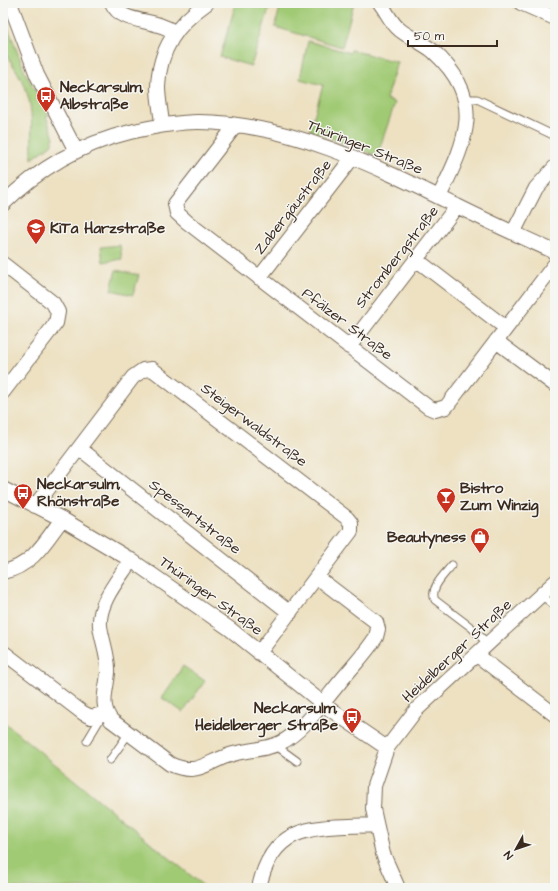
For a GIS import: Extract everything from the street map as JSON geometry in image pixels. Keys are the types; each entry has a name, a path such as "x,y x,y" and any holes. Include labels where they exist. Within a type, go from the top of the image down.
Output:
{"street":[{"path":"10,3 37,75 76,151"},
{"path":"112,3 115,9 123,16 158,24 174,32"},
{"path":"162,124 158,88 160,72 166,50 174,32 190,15 207,3"},
{"path":"380,3 391,22 431,50 443,61 462,90 465,99 466,127 461,150 439,197"},
{"path":"521,3 555,18"},
{"name":"Thüringer Straße","path":"3,204 28,181 76,151 112,136 162,124 198,122 236,125 289,135 353,158 555,252"},
{"name":"Pfälzer Straße","path":"236,125 175,204 174,208 187,222 428,407 435,410 446,407 555,264"},
{"name":"Zabergäustraße","path":"260,278 353,158"},
{"path":"513,233 536,188 555,167"},
{"name":"Strombergstraße","path":"349,347 457,206"},
{"path":"417,260 506,328"},
{"path":"3,264 53,303 58,312 56,323 3,392"},
{"path":"496,341 555,385"},
{"name":"Steigerwaldstraße","path":"35,506 134,377 143,370 152,369 349,519 352,527 351,531 260,653"},
{"name":"Spessartstraße","path":"79,448 290,613"},
{"name":"Thüringer Straße","path":"3,489 62,519 131,560 230,630 322,703 387,748"},
{"path":"3,572 13,570 25,564 44,544 62,519"},
{"path":"102,714 103,696 108,666 100,625 102,614 107,598 131,560"},
{"path":"3,652 82,713 90,717 102,714 170,764 180,769 200,769 227,756 267,749 291,736 322,703 373,642 378,633 376,622 317,577"},
{"name":"Heidelberger Straße","path":"398,888 383,854 372,809 374,786 387,748 416,710 489,645 555,582"},
{"path":"477,655 555,715"},
{"path":"259,888 265,868 273,851 288,837 301,832 320,828 375,825"}],"lane":[{"path":"465,99 476,99 555,136"},
{"path":"452,565 435,588 435,600 472,628 489,645"},
{"path":"541,596 555,606"},
{"path":"87,741 102,714"},
{"path":"110,760 129,733"},
{"path":"275,745 297,761"}],"green space":[{"path":"236,3 271,3 251,66 220,57"},
{"path":"281,3 354,3 342,47 275,27"},
{"path":"3,14 25,72 49,115 46,116 54,138 51,145 32,159 29,100 19,74 3,51"},
{"path":"308,41 350,53 351,50 397,62 386,99 395,103 377,156 310,130 323,85 300,79"},
{"path":"120,245 122,259 103,262 101,247"},
{"path":"116,270 139,275 133,295 111,290"},
{"path":"183,666 205,681 183,712 162,698"},
{"path":"3,722 5,723 206,888 3,888"}],"place":[{"name":"Neckarsulm, Albstraße","path":"46,113"},
{"name":"KiTa Harzstraße","path":"36,245"},
{"name":"Neckarsulm, Rhönstraße","path":"23,510"},
{"name":"Bistro Zum Winzig","path":"446,514"},
{"name":"Beautyness","path":"480,554"},
{"name":"Neckarsulm, Heidelberger Straße","path":"352,734"}]}
